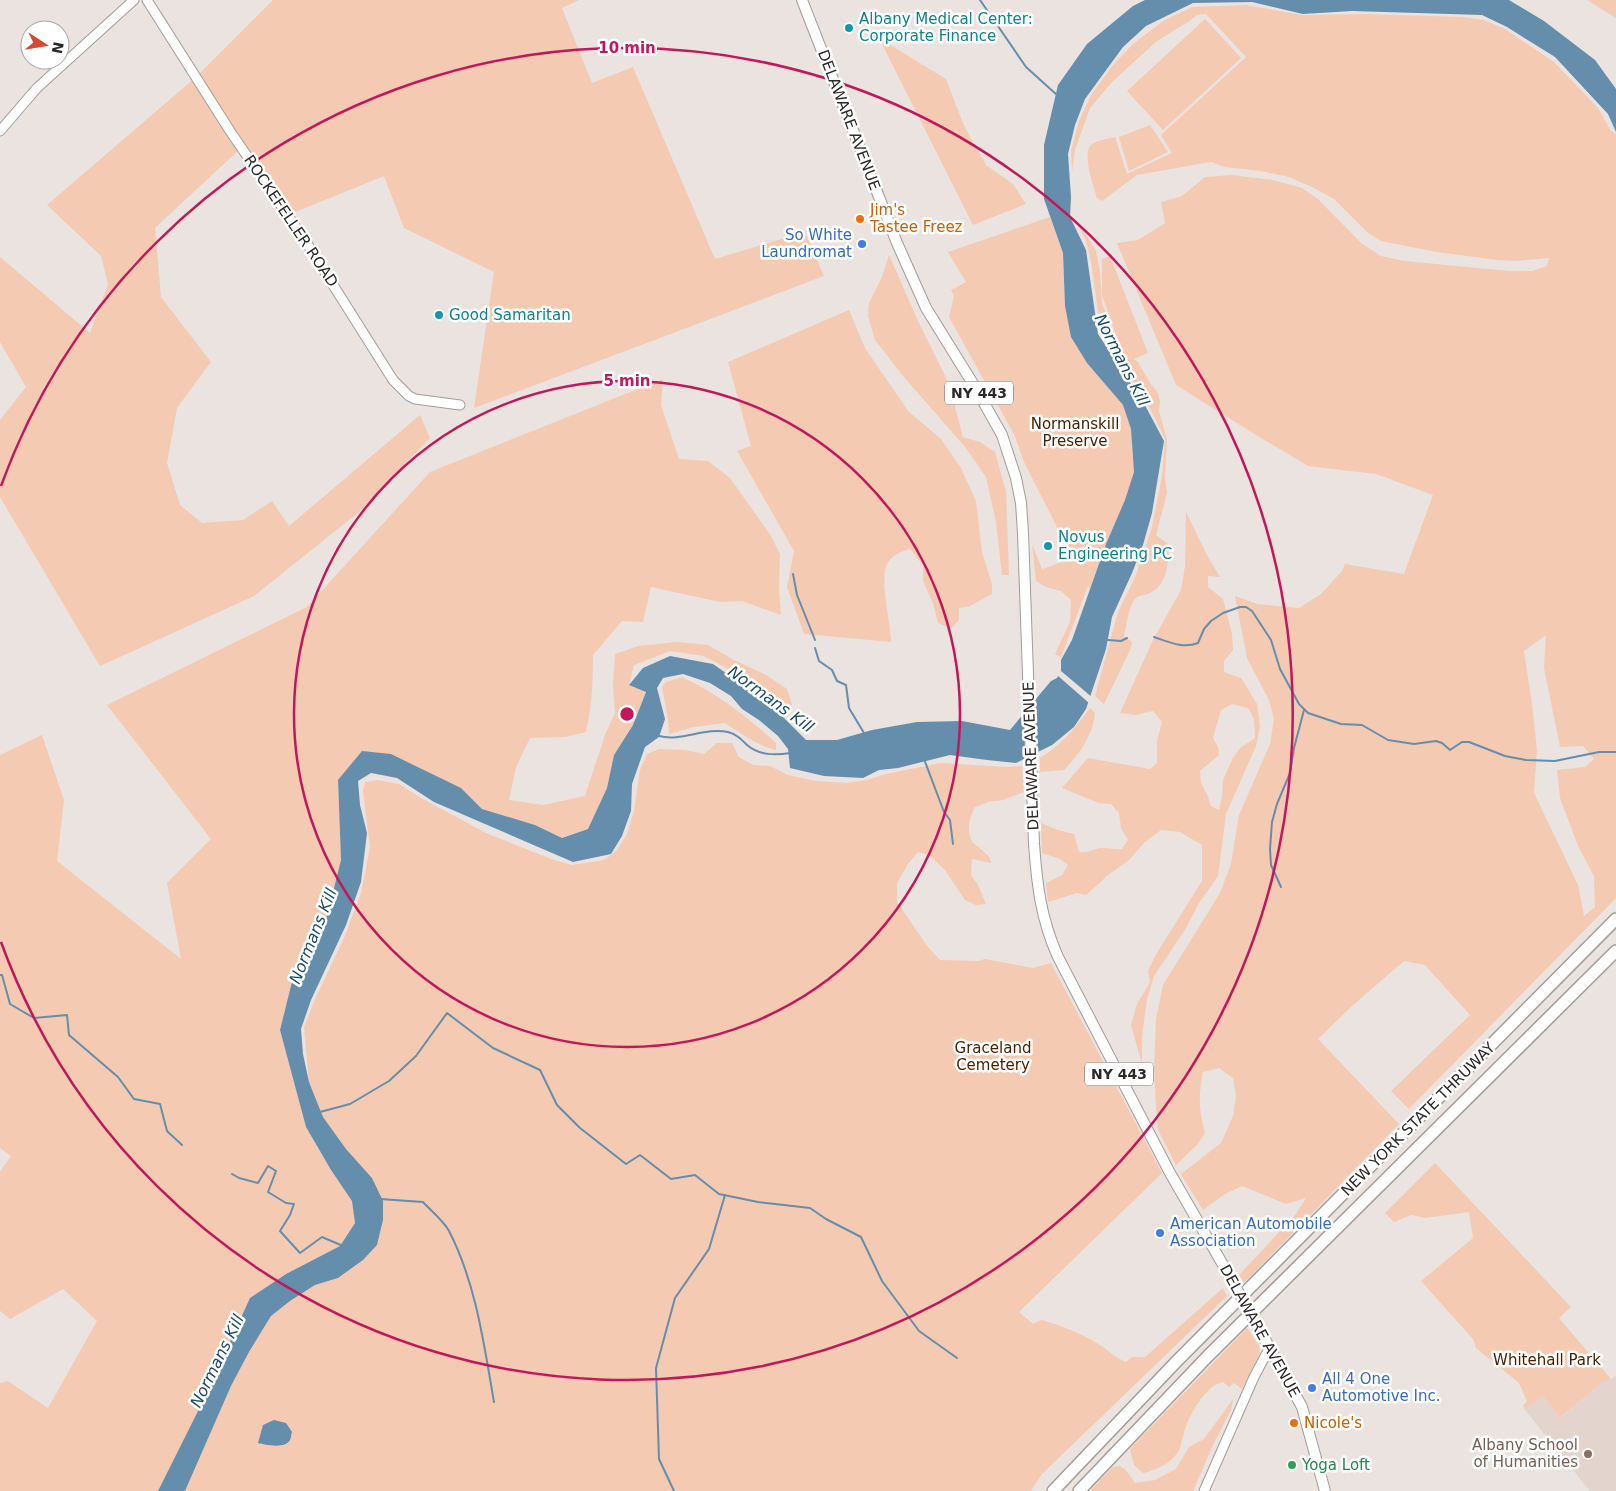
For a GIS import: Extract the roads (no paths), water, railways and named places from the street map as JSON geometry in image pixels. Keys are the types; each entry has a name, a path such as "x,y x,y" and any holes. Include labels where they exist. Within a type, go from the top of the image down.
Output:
{"highway":[{"name":"NEW YORK STATE THRUWAY","path":"1053,1491 1176,1362 1616,919"},
{"name":"NEW YORK STATE THRUWAY","path":"1079,1491 1208,1356 1616,951"}],"main road":[{"name":"DELAWARE AVENUE","path":"802,0 917,289 926,308 1002,435 1012,464 1020,496 1024,556 1034,844 1039,901 1046,928 1170,1173 1270,1347 1302,1408 1325,1491"}],"street":[{"path":"0,132 37,88 134,0"},
{"name":"ROCKEFELLER ROAD","path":"147,0 230,131 306,242 393,380 402,390 415,399 460,405"},
{"path":"1204,1491 1254,1377 1270,1347"}],"water":[{"path":"1145,0 1509,0 1544,21 1595,60 1616,89 1616,132 1608,114 1555,57 1507,27 1482,15 1352,11 1303,14 1252,2 1193,3 1146,26 1123,47 1085,99 1075,125 1068,154 1071,197 1070,217 1086,250 1098,334 1139,394 1164,441 1152,513 1143,545 1112,617 1106,649 1086,709 1074,727 1052,745 1016,763 950,755 898,768 879,770 863,778 824,776 790,768 788,749 778,736 742,709 731,696 710,683 683,674 663,678 657,688 665,719 659,737 645,747 632,784 631,811 622,836 611,854 573,862 434,802 397,778 371,773 358,781 360,805 367,833 361,882 346,925 311,1000 301,1029 303,1054 309,1082 323,1117 346,1149 372,1178 383,1201 383,1220 377,1245 363,1260 338,1278 315,1285 271,1316 231,1386 185,1491 158,1491 200,1407 250,1298 286,1274 340,1246 355,1223 352,1201 306,1127 280,1030 296,966 324,928 341,860 338,780 362,751 391,754 461,788 482,809 535,825 562,838 588,829 607,788 614,755 633,725 646,692 629,685 643,668 670,656 713,664 770,704 806,740 837,740 872,730 917,722 962,721 1010,730 1051,681 1057,678 1061,671 1061,660 1072,640 1134,472 1131,429 1123,405 1087,363 1071,337 1065,306 1063,253 1044,199 1044,145 1058,85 1087,44 1133,6"},
{"path":"274,1420 286,1423 292,1432 288,1443 284,1445 270,1445 258,1443 263,1425"}],"waterway":[{"path":"980,0 1026,67 1057,95"},
{"path":"793,574 797,595 815,640"},
{"path":"1154,637 1171,643 1192,645 1198,643 1204,629 1211,621 1223,613 1240,607 1246,607 1252,611 1271,640 1280,669 1299,704 1308,713 1341,724 1362,725 1388,740 1414,744 1436,741 1442,743 1450,750 1462,742 1469,742 1505,756 1526,760 1555,761 1599,752 1616,752"},
{"path":"1108,640 1121,641 1127,638"},
{"path":"815,648 819,661 832,670 837,681 846,685 849,708 864,733"},
{"path":"1281,887 1271,865 1272,822 1277,804 1290,773 1294,748 1304,710"},
{"path":"659,736 676,737 711,731 728,732 736,735 757,751 774,754 791,753"},
{"path":"924,759 944,812 950,820 953,844"},
{"path":"0,975 2,975 10,1004 34,1018 67,1015 69,1035 118,1077 134,1099 160,1104 167,1131 182,1145"},
{"path":"320,1112 350,1104 389,1081 416,1056 447,1013 493,1048 540,1070 557,1105 580,1128 626,1164 640,1155 671,1179 695,1175 719,1194 758,1202 810,1208 826,1219 861,1237 882,1281 919,1331 957,1358"},
{"path":"232,1174 258,1183 268,1166 276,1171 268,1192 286,1203 294,1204 290,1215 280,1231 300,1253 322,1237 343,1246"},
{"path":"674,1491 659,1459 656,1368 675,1298 709,1249 725,1195"},
{"path":"380,1199 423,1202 449,1231 466,1272 478,1315 494,1402"}],"place":[{"name":"Albany Medical Center: Corporate Finance","path":"849,28"},
{"name":"Jim's Tastee Freez","path":"860,219"},
{"name":"So White Laundromat","path":"862,244"},
{"name":"Good Samaritan","path":"439,315"},
{"name":"Novus Engineering PC","path":"1048,546"},
{"name":"American Automobile Association","path":"1160,1233"},
{"name":"All 4 One Automotive Inc.","path":"1312,1388"},
{"name":"Nicole's","path":"1294,1423"},
{"name":"Albany School of Humanities","path":"1588,1454"},
{"name":"Yoga Loft","path":"1292,1465"}],"water label":[{"name":"Normans Kill","path":"1122,360"},
{"name":"Normans Kill","path":"771,699"},
{"name":"Normans Kill","path":"313,936"},
{"name":"Normans Kill","path":"217,1361"}],"park label":[{"name":"Normanskill Preserve","path":"1075,432"},
{"name":"Graceland Cemetery","path":"993,1056"},
{"name":"Whitehall Park","path":"1547,1360"}]}
